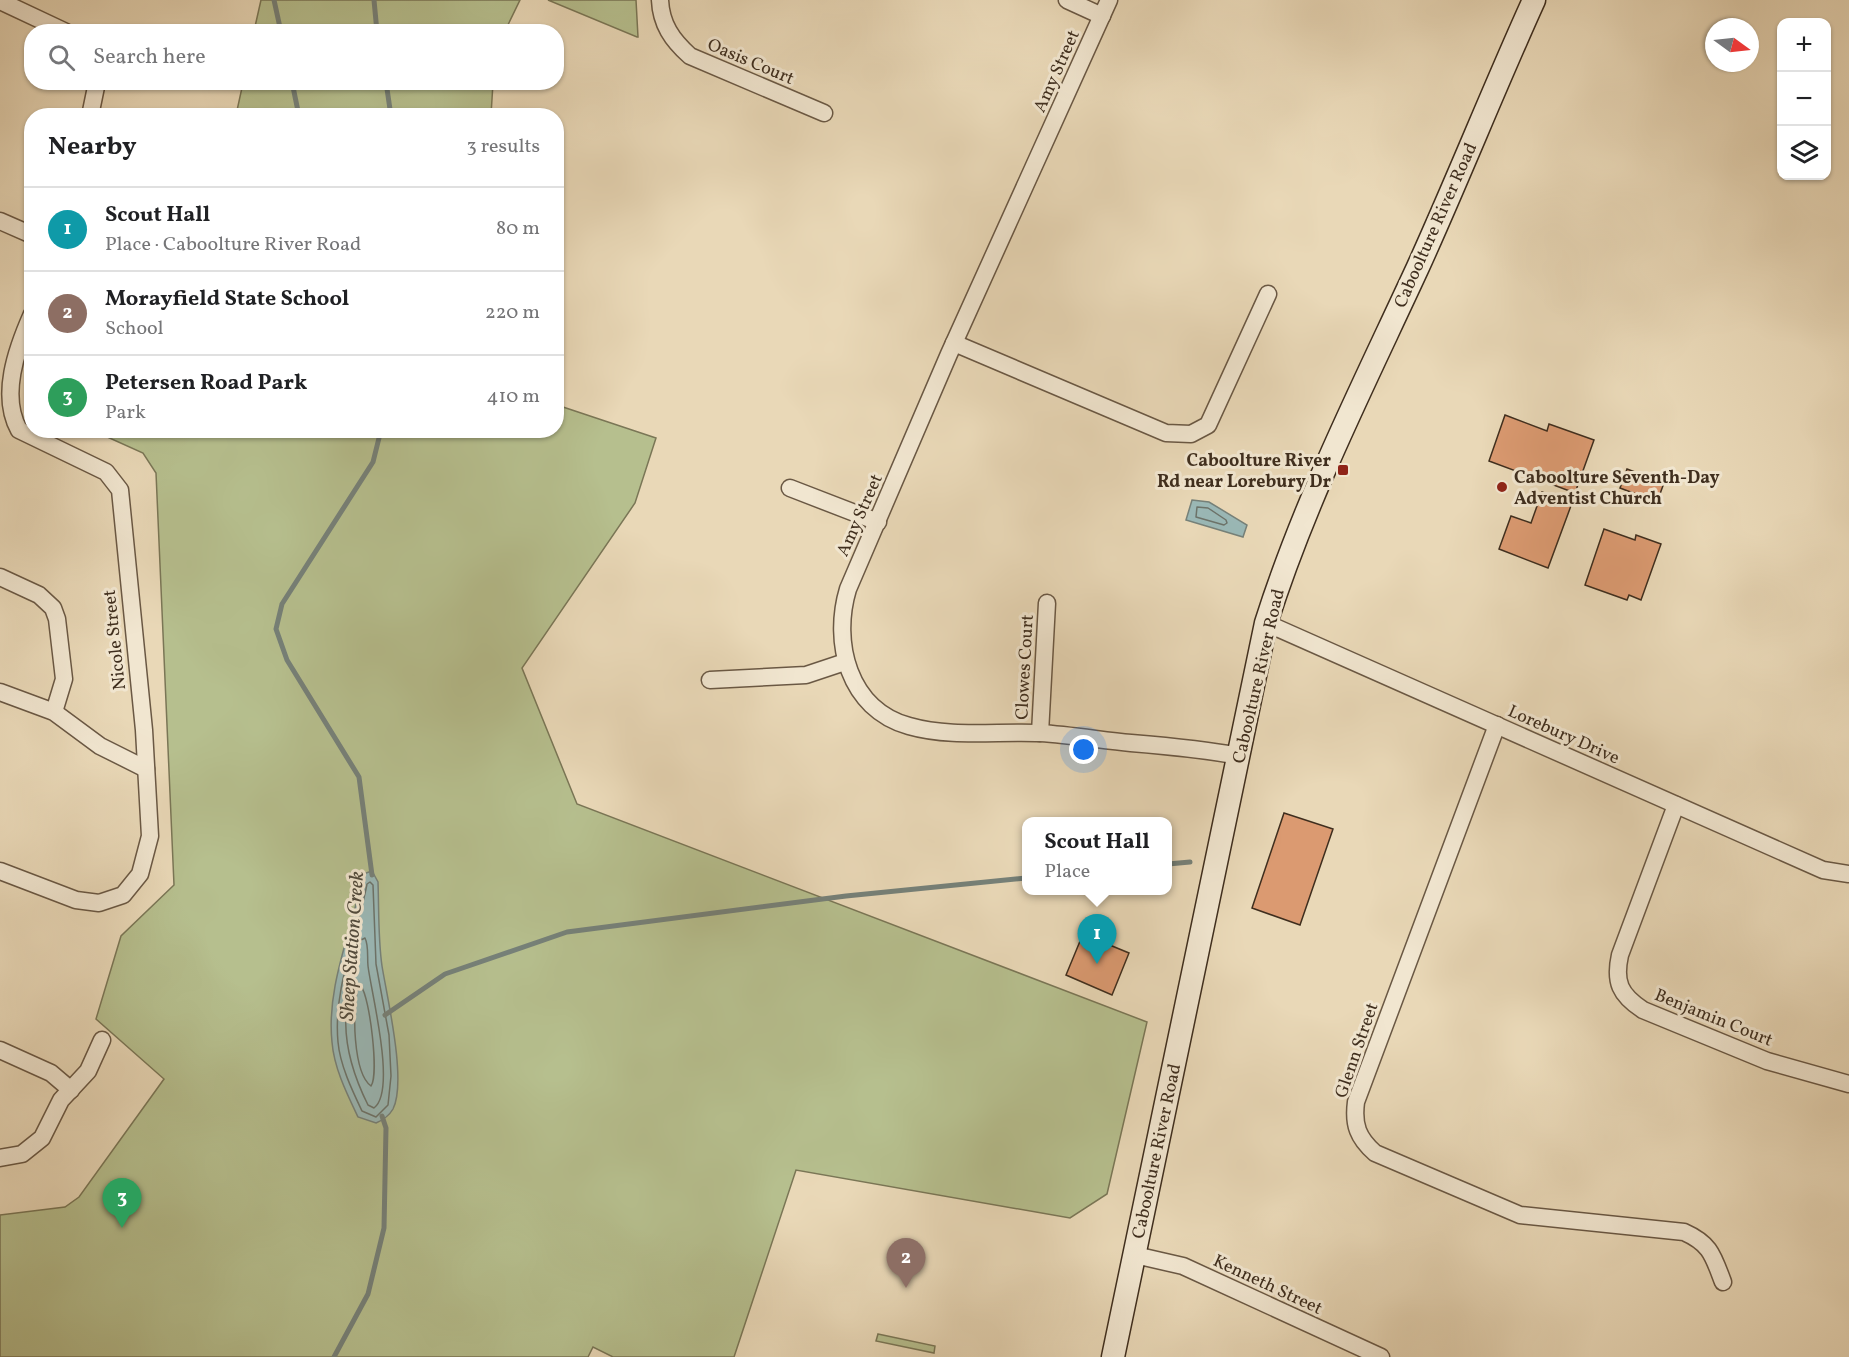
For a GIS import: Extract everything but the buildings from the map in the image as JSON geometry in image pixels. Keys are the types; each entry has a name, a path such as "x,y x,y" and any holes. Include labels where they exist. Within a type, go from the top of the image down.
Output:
{"main road":[{"name":"Caboolture River Road","path":"1113,1357 1266,623 1284,566 1311,499 1430,240 1534,0"}],"street":[{"name":"Oasis Court","path":"660,0 666,29 690,56 824,113"},
{"path":"1066,0 1106,8"},
{"path":"0,1 49,24"},
{"name":"Amy Street","path":"1106,8 954,343 848,589 842,607 841,626 845,662 861,692 884,715 908,726 940,732 1040,733 1239,756"},
{"path":"92,108 95,90"},
{"path":"0,221 24,232"},
{"path":"954,343 1166,433 1191,434 1208,425 1268,294"},
{"name":"Nicole Street","path":"24,332 5,374 1,396 9,419 24,432"},
{"name":"Nicole Street","path":"0,871 86,903 111,901 123,895 140,873 150,836 144,730 120,490 115,480 106,472 36,438"},
{"path":"790,488 878,522"},
{"path":"0,578 39,595 47,601 55,613 64,679 54,712"},
{"name":"Clowes Court","path":"1040,733 1047,603"},
{"name":"Lorebury Drive","path":"1266,623 1823,870 1849,874"},
{"path":"710,680 806,675 845,662"},
{"path":"0,692 54,712 100,746 146,769"},
{"name":"Glenn Street","path":"1497,726 1356,1102 1354,1118 1357,1131 1365,1144 1375,1153 1520,1215 1684,1232 1702,1240 1712,1253 1723,1282"},
{"name":"Benjamin Court","path":"1676,805 1620,955 1616,972 1619,988 1628,1000 1643,1010 1756,1057 1849,1083"},
{"path":"0,1158 22,1154 42,1138 61,1100 88,1071 102,1040"},
{"path":"0,1050 51,1073 71,1090"},
{"name":"Kenneth Street","path":"1135,1256 1182,1266 1378,1356"}],"green space":[{"path":"261,0 520,0 508,24 256,24"},
{"path":"548,0 636,0 638,37 637,37"},
{"path":"241,90 493,90 491,108 238,108"},
{"path":"564,407 656,438 635,503 522,668 577,804 1147,1022 1107,1194 1070,1218 796,1170 734,1357 613,1357 593,1347 588,1357 0,1357 0,1215 65,1207 79,1197 164,1079 96,1019 121,936 174,885 156,473 143,453 110,438 564,438"},
{"path":"878,1334 935,1346 934,1353 876,1341"}],"water":[{"path":"1192,500 1209,502 1247,525 1243,537 1186,520"},
{"path":"372,871 378,882 382,966 395,1039 398,1079 397,1096 393,1109 386,1118 376,1123 358,1117 345,1090 333,1052 331,1021 337,978 363,874"}],"waterway":[{"name":"Sheep Station Creek","path":"274,0 279,24"},
{"path":"374,0 376,24"},
{"name":"Sheep Station Creek","path":"294,90 297,108"},
{"path":"387,90 390,108"},
{"name":"Sheep Station Creek","path":"372,875 359,777 287,660 276,629 282,604 373,462 379,438"},
{"path":"1172,864 1190,862"},
{"path":"385,1015 445,974 567,932 846,896 1022,878"},
{"name":"Sheep Station Creek","path":"334,1357 368,1294 384,1228 386,1128 382,1116"}],"place":[{"name":"Caboolture River Rd near Lorebury Dr","path":"1343,470"},
{"name":"Caboolture Seventh-Day Adventist Church","path":"1502,487"},
{"name":"Scout Hall","path":"1097,964"},
{"name":"Petersen Road Park","path":"122,1228"},
{"name":"Morayfield State School","path":"906,1288"}]}
